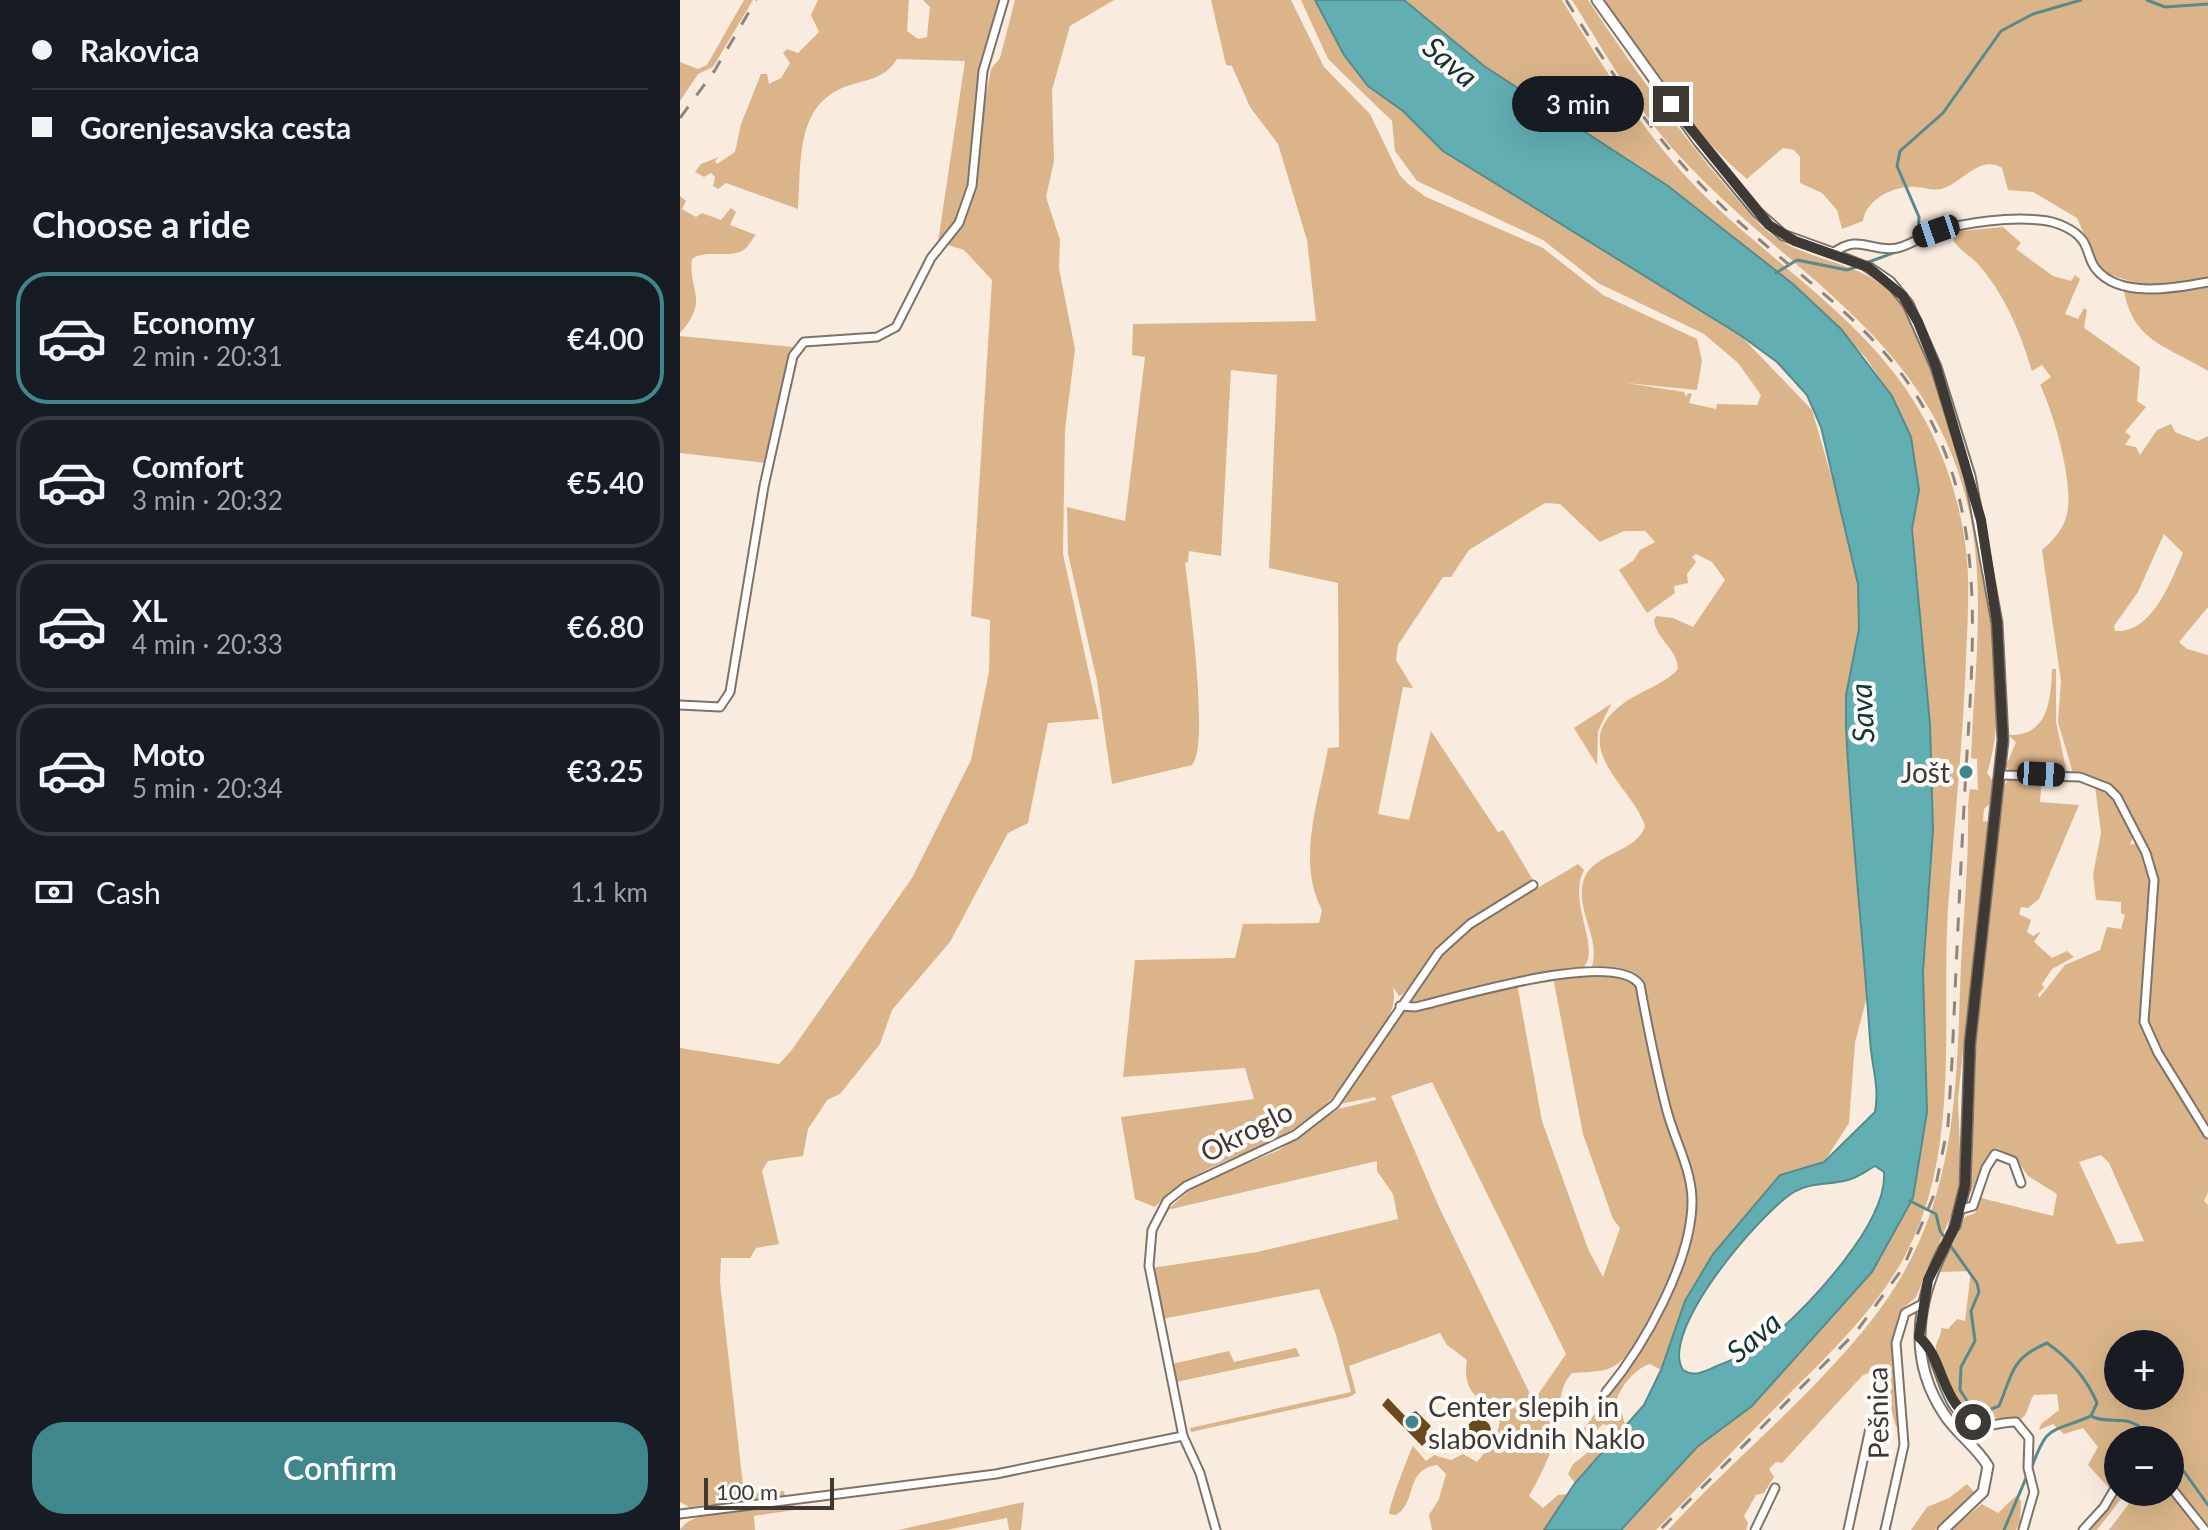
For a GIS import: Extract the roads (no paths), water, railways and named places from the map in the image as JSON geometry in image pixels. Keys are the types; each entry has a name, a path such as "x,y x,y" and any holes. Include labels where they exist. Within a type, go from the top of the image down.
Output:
{"street":[{"path":"680,705 720,707 730,692 764,486 793,356 804,342 877,337 896,327 931,258 959,223 972,186 983,71 1004,0"},
{"path":"1597,0 1699,142 1757,212 1783,235 1864,264 1898,291 1918,322 1970,476 1997,623 2003,740 1970,1043 1962,1209 1928,1280 1919,1337 1922,1366 1939,1406 1988,1466 1983,1492 1943,1530"},
{"path":"1833,253 1855,242 1895,248 1918,238 1982,223 2038,219 2070,229 2083,241 2098,272 2118,282 2156,288 2208,282"},
{"path":"2000,775 2080,777 2108,788 2117,797 2146,853 2154,880 2144,1022 2158,1053 2208,1134"},
{"name":"Okroglo","path":"1216,1530 1205,1486 1183,1436 1149,1266 1149,1245 1158,1214 1186,1186 1260,1153 1319,1117 1348,1087 1400,1006 1449,942 1481,916 1533,885"},
{"path":"1400,1006 1415,1007 1507,983 1587,971 1628,974 1640,985 1647,1032 1677,1146 1688,1168 1692,1200 1688,1230 1659,1313 1606,1392"},
{"path":"1962,1209 1973,1206 1986,1168 1995,1154 2013,1161 2021,1183"},
{"name":"Pešnica","path":"1885,1530 1904,1445 1896,1343 1905,1313 1922,1304"},
{"path":"1919,1337 1932,1349 1940,1379 1966,1417 1980,1426 2016,1422 2029,1438 2028,1468 2034,1492 2023,1530"},
{"path":"1848,1530 1872,1419"},
{"path":"680,1514 996,1474 1183,1436"},
{"path":"1755,1530 1775,1488"},
{"path":"2184,1504 2205,1530"},
{"path":"2083,1530 2105,1506"}],"water":[{"name":"Sava","path":"1315,0 1404,0 1484,66 1668,186 1793,284 1841,329 1892,396 1911,437 1919,490 1912,529 1930,725 1933,830 1923,972 1927,1112 1913,1198 1872,1272 1752,1406 1697,1447 1621,1530 1544,1530 1575,1483 1644,1405 1661,1370 1685,1301 1713,1254 1780,1175 1824,1162 1875,1112 1876,1084 1846,727 1846,695 1859,629 1858,584 1821,427 1807,395 1777,362 1740,335 1443,151 1403,111 1368,86 1344,55","holes":["1875,1166 1884,1172 1882,1192 1860,1238 1825,1284 1788,1323 1766,1342 1739,1357 1700,1373 1683,1370 1679,1352 1685,1329 1698,1303 1737,1248 1778,1204 1800,1189 1851,1179"]}],"waterway":[{"path":"1918,237 1919,217 1897,166 1900,151 1943,113 2001,31 2033,14 2081,0"},
{"path":"2147,0 2165,7 2208,4"},
{"path":"1866,263 1912,246"},
{"path":"1776,273 1797,260 1847,270 1859,266"},
{"path":"1910,1201 1936,1214 1940,1231 1977,1283 1979,1292 1971,1311 1975,1341 1961,1367 1960,1390 1971,1407 1984,1412 1999,1406 2019,1361 2047,1343 2076,1369 2097,1403 2091,1416 2046,1437 2031,1469"},
{"path":"2093,1417 2122,1420 2138,1426"},
{"path":"2184,1472 2208,1505"},
{"path":"2004,1530 2026,1478"}],"railway":[{"path":"680,118 715,70 756,0"},
{"path":"1566,0 1666,146 1728,212 1823,293 1889,358 1923,406 1947,457 1962,509 1970,563 1971,674 1952,1061 1948,1125 1934,1195 1903,1268 1856,1332 1660,1530"}],"place":[{"name":"Jošt","path":"1966,772"},
{"name":"Center slepih in slabovidnih Naklo","path":"1412,1422"}]}
